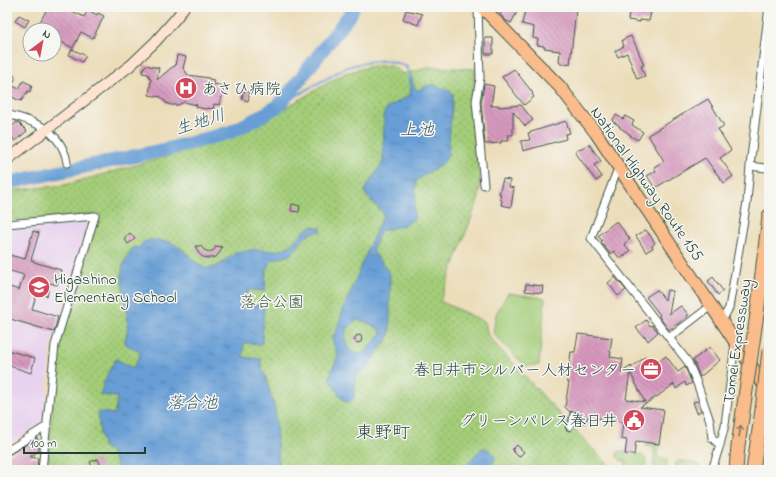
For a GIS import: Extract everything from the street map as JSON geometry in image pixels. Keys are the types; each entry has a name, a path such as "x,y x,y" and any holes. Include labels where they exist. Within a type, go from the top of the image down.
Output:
{"highway":[{"name":"National Highway Route 155","path":"482,7 560,87 596,132 769,392"},
{"name":"Tomei Expressway","path":"736,470 769,216"},
{"path":"753,470 769,350"},
{"path":"761,470 769,379"}],"main road":[{"path":"7,160 132,65 156,41 184,7"}],"street":[{"path":"478,7 480,78 476,101 484,185"},
{"path":"722,321 728,308 747,202 769,7"},
{"path":"7,86 11,78"},
{"path":"7,113 36,123 54,136 63,147 67,163"},
{"path":"619,166 591,238 688,362 710,421 712,438 720,445"},
{"path":"750,166 766,168"},
{"path":"7,224 95,216 55,345 42,470"},
{"path":"669,338 712,305"},
{"path":"712,470 725,425 735,341"},
{"path":"569,427 572,424 573,415"},
{"path":"7,451 46,426"}],"shaded area":[{"name":"Higashino Elementary School","path":"91,220 51,348 45,415 41,424 7,446 7,226"}],"green space":[{"name":"落合公園","path":"372,66 392,66 403,74 431,67 476,69 472,102 480,180 479,198 440,301 485,322 488,336 613,470 47,470 58,350 100,214 7,221 7,191 65,185 211,144 239,133 263,121 345,73"},
{"path":"508,293 545,298 539,365 525,366 493,333 496,314"},
{"path":"648,443 660,445 657,457 667,460 666,470 656,470 654,468 654,447 646,446"},
{"path":"619,451 642,455 646,462 643,470 630,470 627,467 625,460 621,461 617,457"},
{"path":"678,461 695,463 702,470 675,470 676,463"}],"water":[{"name":"上池","path":"412,78 416,89 418,90 425,86 433,85 453,94 448,154 444,162 416,181 414,219 405,225 380,231 373,251 390,274 389,337 371,361 369,367 361,371 355,377 354,398 351,401 346,402 343,400 329,378 338,356 332,339 373,237 384,214 366,195 365,191 383,162 384,113 387,108 410,95 411,88 409,79","holes":["360,320 380,330 381,334 366,351 355,353 348,347 345,336 350,326"]},
{"name":"落合池","path":"313,226 321,228 321,232 307,235 290,255 272,261 267,269 265,291 248,290 246,304 264,306 262,344 244,343 243,357 261,359 261,365 275,409 280,470 118,470 110,451 104,447 100,434 98,412 115,414 117,397 100,395 108,372 113,363 116,359 133,368 141,353 124,343 128,321 122,272 127,256 133,248 140,247 143,242 149,240 167,241 181,249 197,264 206,268 211,268 220,265 237,252 255,250 272,251 283,249 291,245 308,228"},
{"path":"483,448 489,450 494,456 495,458 492,464 486,470 463,470 464,467"}],"building":[{"path":"48,7 72,7 70,10 84,17 88,10 97,15 98,13 104,16 93,38 81,32 73,48 62,42 62,22 40,22"},
{"path":"504,7 520,7 511,23 505,20 500,14"},
{"path":"526,7 564,9 565,7 576,10 570,64 561,64 559,62 560,51 537,45 538,39 533,38 534,27 522,24"},
{"path":"637,7 652,8 649,21 640,20 640,22 628,20 630,8 637,9"},
{"path":"406,10 422,14 418,25 403,19"},
{"path":"19,15 29,20 28,22 22,22 22,25 15,21"},
{"path":"631,36 644,65 641,66 645,76 637,79 627,53 618,57 615,51 624,46 622,40"},
{"path":"485,38 493,38 493,54 485,54"},
{"path":"72,49 86,56 82,62 69,55"},
{"name":"あさひ病院","path":"177,55 186,57 183,68 188,75 209,78 214,80 213,84 223,86 220,105 214,104 213,109 206,109 184,102 178,105 171,105 166,103 161,97 149,95 151,80 148,74 142,73 144,67 146,65 159,68 157,80 175,66"},
{"path":"514,69 533,93 532,94 534,97 524,105 502,77"},
{"path":"23,81 32,85 30,92 28,91 21,101 8,95 13,86 19,89"},
{"path":"484,84 494,86 491,106 498,105 499,107 521,105 533,120 525,126 513,111 513,135 508,135 509,141 485,144 481,104"},
{"path":"243,91 250,92 248,101 242,99"},
{"path":"708,99 724,126 718,129 731,150 720,158 733,176 724,183 705,158 655,188 647,176 656,171 654,167 664,161 648,135"},
{"path":"616,115 623,119 625,116 634,121 632,125 643,132 638,140 630,136 631,135 612,121"},
{"path":"566,121 570,133 565,134 566,139 523,151 521,141 530,140 528,133"},
{"path":"17,122 27,131 15,141 7,130"},
{"path":"589,144 601,161 594,165 602,177 596,181 575,152"},
{"path":"503,179 510,180 509,187 514,188 511,207 501,205 501,194 499,194"},
{"path":"292,204 300,206 299,212 291,211"},
{"path":"617,222 630,239 624,244 630,251 620,259 614,251 610,254 598,236"},
{"path":"646,230 655,243 652,246 653,248 646,252 636,236"},
{"path":"33,231 39,233 31,260 61,270 57,285 50,283 47,296 37,293 32,309 58,317 54,332 7,318 7,286 19,290 24,275 7,270 9,255 25,259"},
{"path":"130,233 135,239 128,244 124,238"},
{"path":"195,246 201,246 204,250 209,252 214,250 216,246 222,247 217,256 207,258 199,254"},
{"path":"615,277 626,290 618,296 608,283"},
{"path":"713,277 723,291 718,295 708,281"},
{"path":"526,284 543,286 542,293 525,291"},
{"path":"657,290 665,300 667,290 673,291 669,314 681,306 688,314 688,316 669,330 646,297"},
{"path":"646,320 650,326 652,325 658,332 648,341 636,328"},
{"path":"578,334 612,338 610,357 623,359 621,373 631,366 631,368 646,356 653,365 666,356 678,372 685,367 692,383 686,386 685,382 676,389 674,384 640,407 664,410 659,444 636,441 634,455 625,454 627,440 621,439 623,422 587,417 586,423 579,423 576,412 570,412 565,407 569,382 567,382 571,352 575,352","holes":["630,372 645,402 626,399"]},
{"path":"360,335 362,338 361,342 357,343 354,340 356,336"},
{"path":"710,347 720,360 700,377 693,360"},
{"path":"7,350 35,358 31,373 7,365"},
{"path":"698,401 701,411 697,413 693,402"},
{"path":"37,438 40,443 38,449 39,451 29,457 38,458 37,470 7,470 7,456"},
{"path":"517,445 524,452 519,457 512,450"},
{"path":"97,459 102,470 93,470 90,462"}],"waterway":[{"name":"生地川","path":"7,183 168,149 231,132 278,106 351,13 353,7"},
{"path":"278,106 345,68 360,64 382,61 396,63 406,66 411,78"}],"place":[{"name":"あさひ病院","path":"186,88"},
{"name":"Higashino Elementary School","path":"39,287"},
{"name":"春日井市シルバー人材センター","path":"651,369"},
{"name":"グリーンパレス春日井","path":"634,420"}],"district":[{"name":"東野町","path":"383,432"}]}
